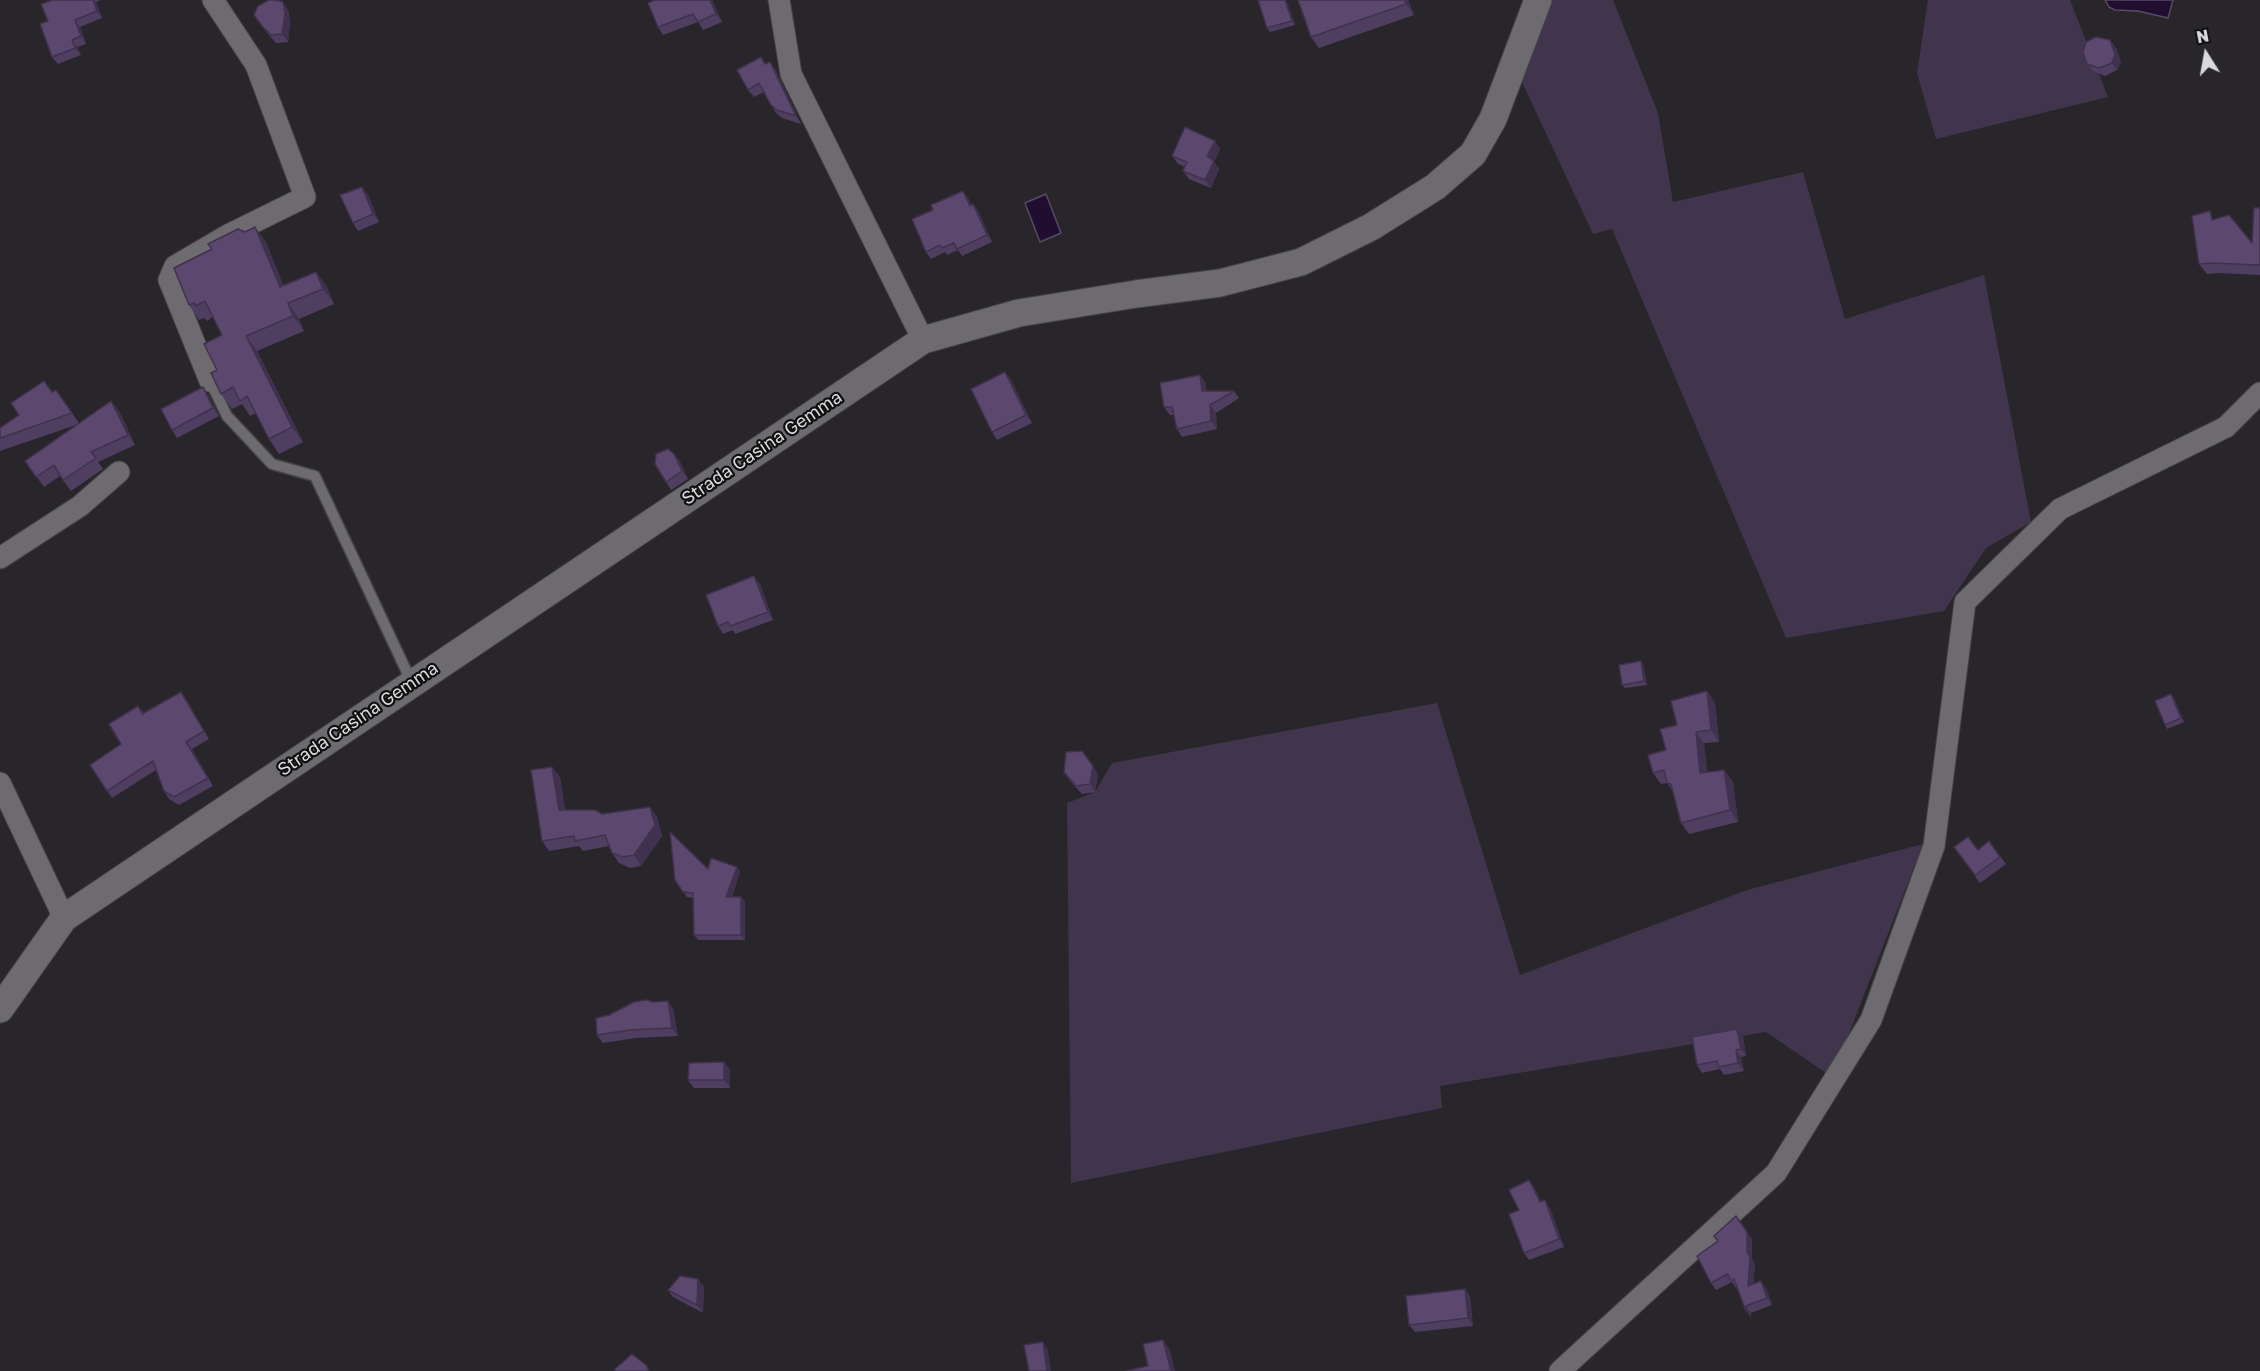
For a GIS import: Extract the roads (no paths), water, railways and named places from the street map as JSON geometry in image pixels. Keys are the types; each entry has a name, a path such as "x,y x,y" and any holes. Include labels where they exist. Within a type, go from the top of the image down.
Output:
{"street":[{"path":"210,381 170,280 175,266 228,235 305,197 256,64 213,0"},
{"path":"779,0 791,74 923,340"},
{"name":"Strada Casina Gemma","path":"0,1009 64,918 923,340 1019,314 1136,294 1220,283 1301,262 1371,228 1435,187 1473,154 1493,119 1538,0"},
{"path":"1560,1371 1776,1173 1871,1020 1934,846 1965,602 2060,509 2226,427 2260,393"},
{"path":"0,558 80,506 119,472"},
{"path":"0,783 64,918"}],"lane":[{"path":"210,381 227,416 272,464 315,476 412,683"}]}
